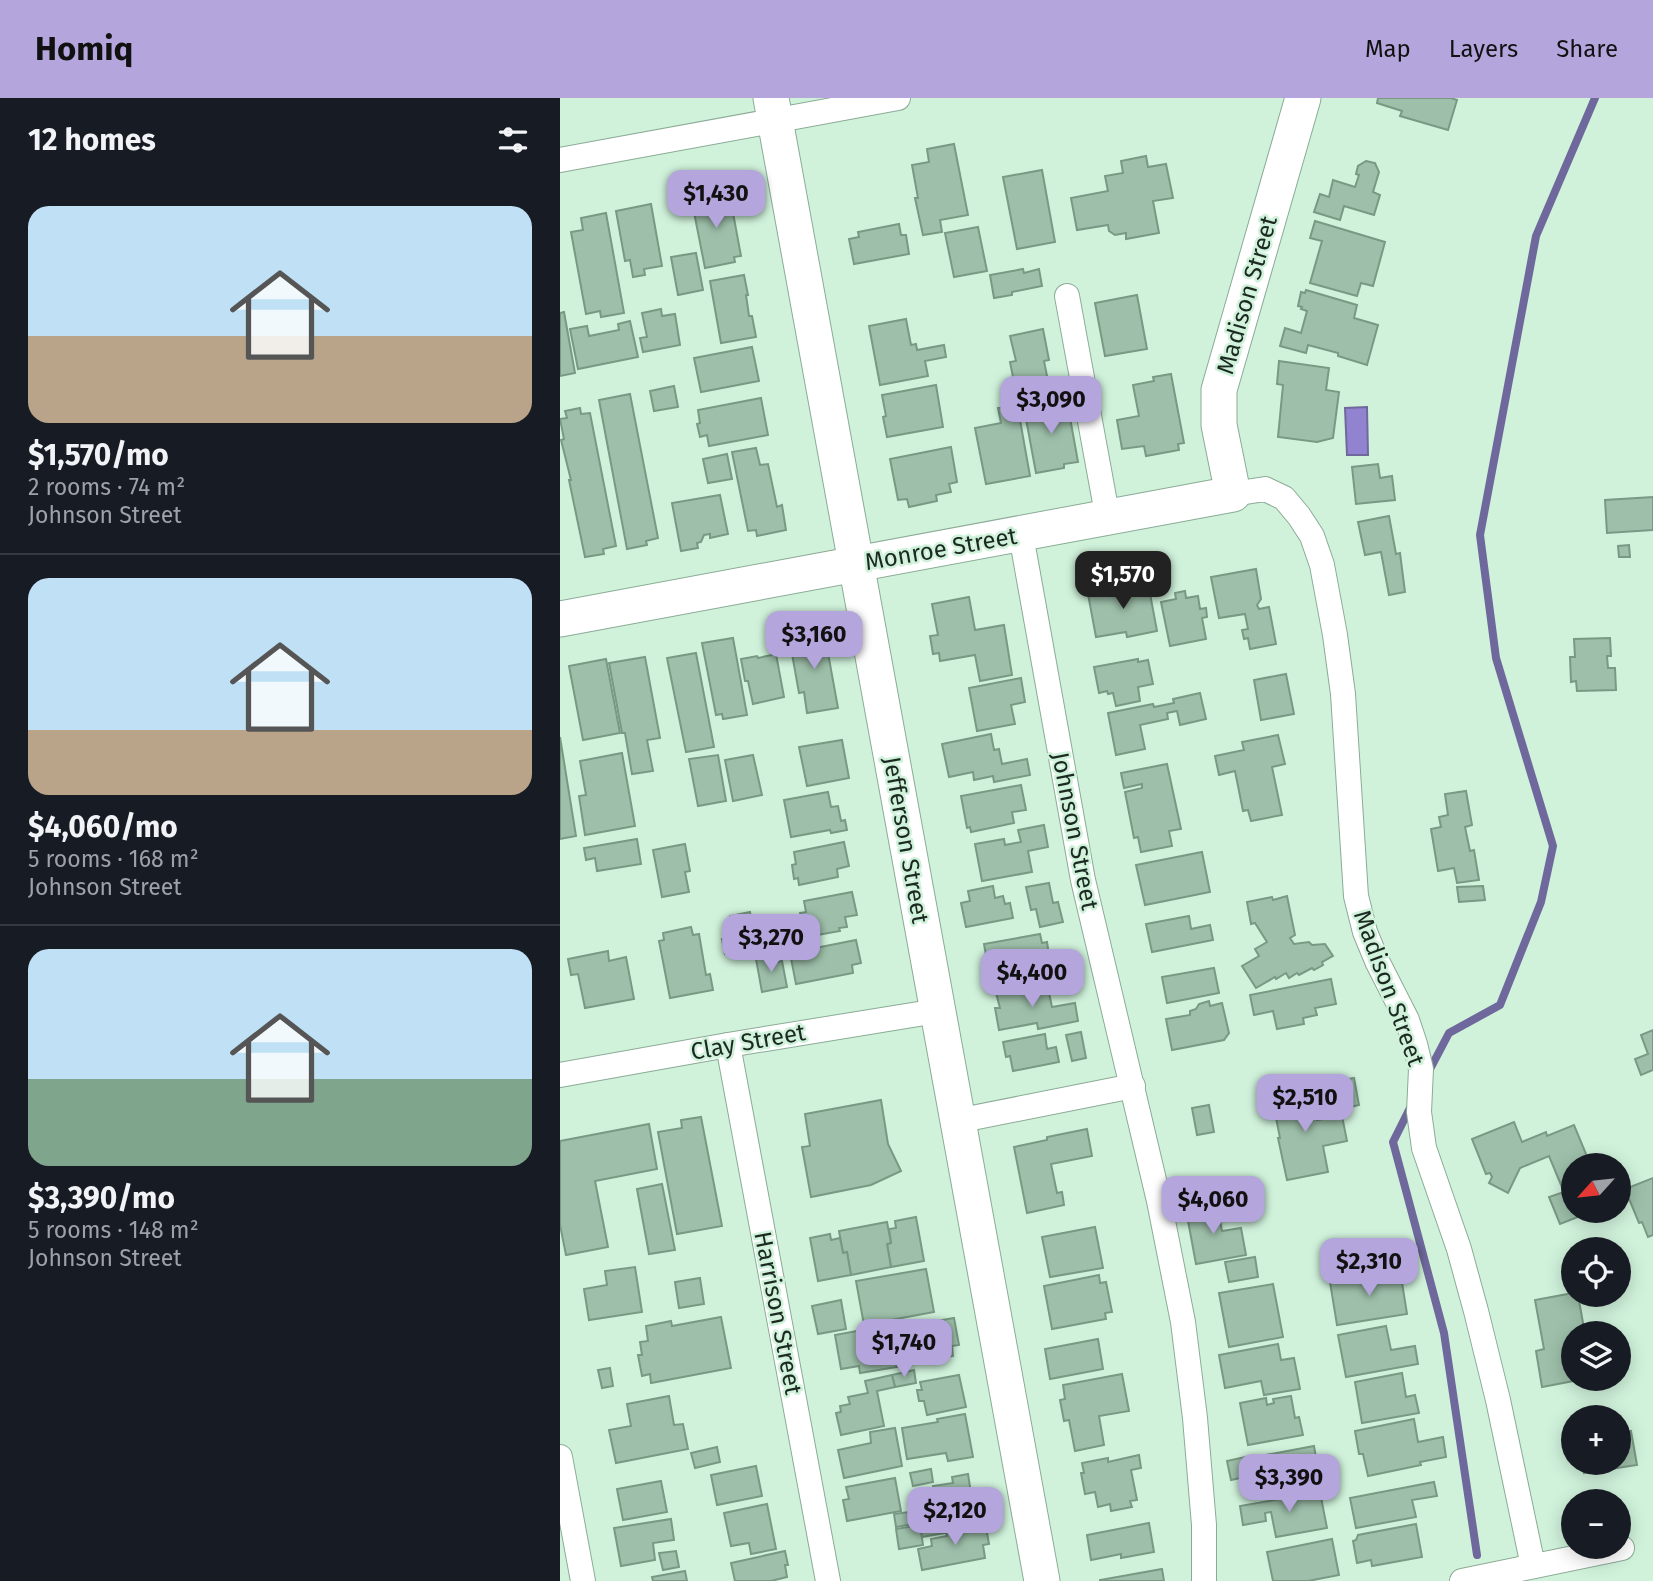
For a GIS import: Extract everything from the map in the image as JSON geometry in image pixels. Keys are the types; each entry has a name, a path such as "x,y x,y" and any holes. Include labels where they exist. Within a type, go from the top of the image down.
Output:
{"street":[{"path":"560,160 773,109 898,98"},
{"name":"Madison Street","path":"1233,495 1219,425 1219,390 1303,98"},
{"name":"Jefferson Street","path":"773,109 1042,1581"},
{"path":"1067,296 1108,519"},
{"name":"Monroe Street","path":"560,619 1265,489 1284,498 1299,516 1312,537 1322,565"},
{"name":"Johnson Street","path":"1021,535 1083,880 1159,1200 1183,1322 1203,1511 1204,1581"},
{"name":"Madison Street","path":"1322,565 1343,694 1356,896 1365,932 1407,1020 1415,1044 1421,1069 1419,1112 1424,1148 1459,1250 1476,1311 1533,1566"},
{"name":"Clay Street","path":"560,1075 937,1011"},
{"name":"Harrison Street","path":"728,1045 828,1581"},
{"path":"957,1121 1133,1086"},
{"path":"560,1457 583,1581"},
{"path":"1462,1581 1568,1559"}],"shaded area":[{"path":"1367,407 1368,455 1347,455 1345,408"}],"building":[{"path":"1378,98 1457,100 1448,130 1400,116 1402,111 1377,103"},
{"path":"954,144 968,215 940,220 942,232 923,235 915,198 918,198 912,165 929,162 927,149"},
{"path":"1146,156 1148,167 1166,164 1173,198 1153,201 1159,233 1126,239 1126,233 1115,235 1109,231 1108,225 1077,230 1071,198 1108,191 1105,176 1123,173 1121,161"},
{"path":"1366,161 1375,163 1379,172 1373,192 1380,195 1374,215 1344,206 1340,220 1314,212 1320,194 1329,197 1333,180 1355,187 1359,175 1356,174 1358,166"},
{"path":"1042,170 1055,242 1017,249 1003,177"},
{"path":"713,193 713,196 720,195 721,203 731,202 741,256 734,257 735,262 705,268 691,197"},
{"path":"651,204 662,266 644,269 645,275 633,277 630,260 625,261 616,211"},
{"path":"606,213 624,313 601,317 600,311 586,314 571,232 583,230 581,218"},
{"path":"1315,221 1385,242 1373,286 1361,283 1357,296 1310,283 1322,241 1310,238"},
{"path":"899,224 901,235 906,235 909,254 854,264 849,239 859,237 858,232"},
{"path":"978,227 987,271 954,277 945,233"},
{"path":"696,253 703,290 678,295 671,257"},
{"path":"1023,269 1024,273 1039,269 1042,286 994,298 990,275"},
{"path":"744,275 749,316 752,316 756,337 721,343 710,281"},
{"path":"1306,290 1357,305 1354,318 1378,325 1367,365 1308,345 1306,353 1280,346 1285,328 1301,333 1307,311 1298,306 1301,292 1305,293"},
{"path":"1137,295 1147,349 1105,356 1095,303"},
{"path":"661,309 662,316 675,314 680,345 643,352 640,338 647,337 642,313"},
{"path":"564,312 575,373 560,376 560,313"},
{"path":"906,319 911,345 916,344 917,350 944,345 946,357 925,361 928,376 880,385 869,326"},
{"path":"630,321 638,357 578,369 570,329 587,326 589,336 619,330 618,324"},
{"path":"1043,329 1049,360 1044,361 1048,381 1015,387 1010,362 1016,361 1010,336"},
{"path":"752,347 759,381 701,392 694,358"},
{"path":"1279,361 1329,368 1326,390 1339,392 1333,438 1317,442 1278,437 1283,385 1277,384"},
{"path":"1171,374 1184,443 1178,444 1179,450 1146,456 1144,446 1122,449 1117,420 1139,416 1133,385 1154,381 1153,377"},
{"path":"936,385 943,427 887,437 882,395"},
{"path":"674,386 678,407 654,411 650,391"},
{"path":"630,394 658,538 646,541 647,545 627,549 599,400"},
{"path":"761,398 768,435 709,446 707,435 700,437 698,410"},
{"path":"1067,401 1078,462 1064,464 1064,468 1036,473 1024,408"},
{"path":"1013,406 1016,421 1020,420 1030,476 986,484 975,428 1001,423 998,408"},
{"path":"580,408 581,414 590,413 616,546 603,549 604,554 585,557 561,440 564,439 560,419 567,418 565,411"},
{"path":"951,447 957,482 949,484 951,492 936,495 937,501 909,507 907,499 898,500 890,459"},
{"path":"756,448 760,465 768,464 777,507 782,505 786,530 757,536 756,530 748,531 732,452"},
{"path":"727,454 732,479 708,483 703,459"},
{"path":"1378,464 1380,478 1392,476 1395,500 1356,504 1352,467"},
{"path":"720,495 728,534 710,538 710,534 704,535 701,542 697,543 698,548 681,551 672,503"},
{"path":"1653,497 1653,530 1607,533 1605,500"},
{"path":"1389,516 1396,554 1400,553 1405,592 1389,595 1381,552 1365,555 1358,522"},
{"path":"1629,545 1630,557 1619,557 1618,546"},
{"path":"1256,569 1261,599 1257,605 1259,609 1269,607 1276,644 1250,649 1248,638 1244,639 1242,630 1248,629 1245,614 1219,618 1211,577"},
{"path":"1148,583 1157,631 1127,637 1126,632 1096,637 1088,594"},
{"path":"1185,591 1186,598 1198,596 1200,609 1206,608 1207,617 1202,618 1206,639 1170,646 1161,602 1176,599 1175,593"},
{"path":"969,597 975,630 1004,625 1012,675 980,681 975,655 940,661 939,653 933,654 930,636 938,635 932,604"},
{"path":"824,631 838,708 807,713 804,692 799,693 789,637"},
{"path":"733,638 747,715 723,719 722,714 716,715 702,643"},
{"path":"1610,638 1611,656 1607,656 1608,668 1615,668 1616,690 1577,691 1576,681 1571,682 1570,657 1575,657 1574,639"},
{"path":"696,653 714,747 686,752 667,658"},
{"path":"776,654 784,697 753,704 741,659"},
{"path":"645,657 660,738 647,740 653,771 632,774 609,663"},
{"path":"606,659 620,733 583,740 569,666"},
{"path":"1138,659 1138,662 1148,660 1153,684 1138,687 1140,701 1116,706 1113,693 1099,693 1094,667"},
{"path":"1286,674 1294,714 1261,720 1254,680"},
{"path":"1021,678 1025,702 1011,705 1015,724 977,731 969,688"},
{"path":"1200,693 1206,719 1180,725 1177,711 1167,713 1168,719 1140,725 1145,749 1116,755 1108,713 1153,704 1154,707 1174,703 1173,699"},
{"path":"991,734 994,750 999,749 1002,764 1027,759 1030,775 994,782 993,776 974,780 973,772 949,777 942,744"},
{"path":"1278,735 1285,764 1272,767 1282,815 1251,821 1248,810 1243,811 1235,771 1219,775 1215,756 1244,750 1242,742"},
{"path":"560,737 576,836 560,839"},
{"path":"842,740 849,778 807,786 799,747"},
{"path":"622,753 635,826 585,835 579,796 586,795 580,761"},
{"path":"718,755 726,801 698,806 689,759"},
{"path":"753,755 762,795 733,801 725,760"},
{"path":"1167,764 1181,829 1169,831 1172,846 1141,852 1138,837 1134,838 1125,792 1142,788 1142,784 1124,788 1121,773"},
{"path":"1021,785 1026,810 1012,812 1014,823 971,832 970,827 967,828 961,796"},
{"path":"1466,791 1472,825 1465,827 1470,851 1474,850 1479,880 1457,883 1454,868 1438,871 1431,829 1441,827 1439,817 1448,815 1445,794"},
{"path":"828,792 831,807 838,806 841,821 845,820 847,830 831,833 830,830 791,837 784,800"},
{"path":"1044,825 1048,847 1028,851 1032,872 982,881 975,844 1004,839 1005,845 1021,842 1018,830"},
{"path":"637,839 641,864 597,871 595,858 586,860 584,848"},
{"path":"844,842 849,866 837,869 838,877 799,885 798,878 794,879 794,852"},
{"path":"685,844 690,871 685,872 689,892 662,897 653,850"},
{"path":"1202,852 1210,892 1145,905 1136,865"},
{"path":"1049,883 1053,903 1058,902 1063,922 1040,927 1036,909 1031,910 1026,887"},
{"path":"993,886 995,898 1003,896 1005,904 1010,903 1013,918 966,927 961,903 970,901 968,891"},
{"path":"1483,886 1485,900 1459,902 1457,887"},
{"path":"852,892 857,915 845,917 847,927 817,935 816,932 809,933 808,928 803,929 800,913 806,912 804,901"},
{"path":"1287,896 1295,935 1290,938 1294,944 1325,944 1333,956 1314,970 1312,968 1289,978 1286,973 1256,988 1242,966 1259,956 1255,949 1267,942 1255,923 1251,924 1247,902"},
{"path":"750,912 756,947 725,954 722,939 734,936 730,916"},
{"path":"1189,916 1191,929 1210,925 1213,940 1152,952 1146,924"},
{"path":"691,927 693,935 699,934 706,975 710,974 713,990 670,998 659,941 664,940 663,933"},
{"path":"1040,934 1042,943 1047,942 1047,967 990,978 984,944"},
{"path":"856,940 861,963 852,965 853,973 796,984 790,953"},
{"path":"608,951 609,961 626,957 634,999 585,1008 578,974 571,975 568,959"},
{"path":"773,955 774,963 782,961 787,987 762,992 756,959"},
{"path":"1214,968 1219,993 1167,1003 1162,977"},
{"path":"1331,979 1336,1004 1315,1008 1317,1015 1303,1018 1304,1024 1277,1029 1273,1011 1254,1015 1250,995"},
{"path":"1047,983 1052,1007 1075,1003 1078,1021 1038,1029 1037,1023 999,1030 995,1008 1000,1008 996,993"},
{"path":"1209,1001 1210,1006 1222,1003 1229,1033 1224,1040 1172,1050 1166,1019 1190,1015 1190,1011 1196,1009 1199,1004"},
{"path":"1653,1030 1653,1070 1641,1075 1635,1059 1648,1054 1641,1035"},
{"path":"1081,1032 1086,1058 1072,1061 1066,1035"},
{"path":"1045,1034 1047,1049 1056,1047 1059,1062 1013,1071 1003,1042"},
{"path":"1354,1078 1359,1105 1338,1110 1332,1082"},
{"path":"1317,1089 1321,1114 1316,1115 1317,1120 1342,1116 1347,1141 1323,1146 1328,1172 1287,1180 1272,1097"},
{"path":"881,1100 888,1144 901,1171 871,1185 811,1197 802,1147 810,1146 805,1114"},
{"path":"1209,1105 1214,1132 1197,1135 1192,1108"},
{"path":"701,1117 722,1226 677,1234 658,1132 682,1128 681,1120"},
{"path":"1514,1122 1522,1142 1574,1125 1586,1153 1561,1153 1561,1185 1549,1156 1520,1168 1508,1193 1489,1183 1492,1177 1490,1173 1486,1174 1472,1139"},
{"path":"649,1124 657,1169 595,1181 608,1247 566,1255 560,1225 560,1141"},
{"path":"1087,1129 1092,1156 1051,1164 1057,1193 1062,1192 1064,1205 1027,1213 1014,1147"},
{"path":"1653,1178 1653,1235 1648,1237 1631,1204 1631,1187"},
{"path":"662,1184 675,1250 649,1254 637,1189"},
{"path":"1561,1193 1563,1223 1560,1224 1549,1197"},
{"path":"1217,1205 1222,1231 1241,1228 1246,1255 1196,1264 1186,1210"},
{"path":"916,1217 924,1261 891,1267 887,1244 891,1243 889,1229 896,1228 895,1221"},
{"path":"887,1222 891,1243 887,1244 891,1267 851,1275 847,1252 843,1253 839,1231"},
{"path":"1095,1227 1103,1268 1050,1277 1042,1237"},
{"path":"830,1234 831,1240 840,1238 843,1253 847,1252 851,1275 818,1281 810,1238"},
{"path":"1255,1257 1258,1277 1229,1282 1225,1262"},
{"path":"635,1267 642,1312 589,1320 584,1289 607,1285 605,1271"},
{"path":"926,1269 934,1312 864,1325 856,1281"},
{"path":"1400,1270 1407,1314 1337,1325 1330,1282"},
{"path":"1099,1275 1100,1283 1106,1282 1112,1312 1105,1313 1106,1319 1052,1329 1044,1286"},
{"path":"700,1278 704,1304 679,1308 675,1282"},
{"path":"1273,1284 1283,1337 1229,1347 1219,1293"},
{"path":"1561,1295 1561,1307 1580,1307 1583,1321 1561,1321 1561,1383 1542,1387 1536,1351 1544,1349 1535,1300"},
{"path":"841,1300 846,1329 818,1334 812,1306"},
{"path":"721,1317 731,1368 651,1383 650,1374 642,1376 638,1355 642,1355 640,1342 648,1341 646,1326 671,1321 672,1326"},
{"path":"954,1318 959,1345 952,1346 953,1356 919,1362 916,1345 904,1348 902,1333 926,1329 925,1323"},
{"path":"890,1325 897,1367 860,1373 859,1366 841,1369 835,1335"},
{"path":"1386,1326 1391,1350 1415,1346 1418,1364 1346,1377 1338,1335"},
{"path":"1098,1339 1103,1369 1050,1379 1045,1349"},
{"path":"1278,1344 1281,1360 1294,1358 1300,1389 1264,1395 1261,1381 1225,1388 1219,1355"},
{"path":"610,1368 613,1386 602,1388 598,1370"},
{"path":"914,1370 916,1383 895,1387 892,1375"},
{"path":"1402,1373 1406,1397 1415,1395 1419,1413 1362,1423 1355,1382"},
{"path":"1122,1374 1129,1411 1099,1416 1104,1445 1075,1451 1069,1420 1064,1421 1060,1400 1065,1399 1063,1385"},
{"path":"892,1375 895,1387 877,1391 884,1426 841,1435 836,1413 841,1412 840,1406 850,1404 848,1397 868,1393 865,1381"},
{"path":"959,1375 966,1407 927,1415 924,1401 919,1401 917,1390 922,1390 920,1382"},
{"path":"669,1396 674,1425 683,1424 688,1449 616,1463 609,1430 631,1426 627,1404"},
{"path":"1291,1396 1295,1418 1299,1417 1303,1435 1248,1445 1240,1403 1266,1398 1267,1405 1274,1403 1273,1399"},
{"path":"965,1414 973,1457 948,1461 946,1453 907,1459 902,1428"},
{"path":"1414,1419 1418,1442 1443,1437 1446,1457 1368,1476 1363,1454 1359,1454 1355,1431"},
{"path":"895,1428 902,1466 844,1478 838,1450 871,1443 870,1432"},
{"path":"1631,1431 1637,1465 1631,1466"},
{"path":"1314,1446 1320,1481 1261,1492 1255,1457"},
{"path":"717,1447 720,1462 695,1468 691,1453"},
{"path":"1139,1455 1141,1468 1131,1470 1137,1500 1130,1501 1132,1507 1111,1511 1110,1504 1098,1507 1095,1492 1085,1494 1082,1463 1108,1458 1108,1462"},
{"path":"1250,1456 1254,1475 1231,1480 1227,1461"},
{"path":"756,1466 762,1496 717,1505 711,1475"},
{"path":"931,1469 933,1482 913,1486 910,1473"},
{"path":"968,1474 971,1493 978,1492 980,1508 938,1516 933,1486 953,1483 952,1477"},
{"path":"895,1478 901,1511 847,1521 843,1500 849,1499 846,1487"},
{"path":"661,1481 667,1512 623,1520 617,1489"},
{"path":"1434,1482 1437,1496 1412,1500 1416,1517 1356,1528 1350,1498"},
{"path":"1320,1492 1327,1528 1276,1537 1271,1512 1265,1513 1266,1521 1243,1525 1240,1506"},
{"path":"767,1504 776,1549 751,1554 749,1543 731,1546 724,1513"},
{"path":"916,1511 919,1523 896,1527 894,1514"},
{"path":"942,1517 945,1533 922,1537 919,1523"},
{"path":"671,1519 674,1540 653,1543 655,1560 621,1566 614,1528"},
{"path":"969,1523 970,1530 986,1527 989,1544 983,1545 985,1558 922,1570 918,1549 932,1546 931,1539 947,1536 945,1528"},
{"path":"1149,1523 1154,1552 1121,1558 1121,1554 1091,1560 1087,1535"},
{"path":"1416,1524 1422,1557 1372,1566 1371,1560 1357,1563 1353,1541 1358,1535"},
{"path":"920,1525 923,1545 899,1549 896,1529"},
{"path":"1332,1539 1339,1575 1308,1581 1273,1581 1267,1552"},
{"path":"676,1551 679,1567 663,1570 659,1553"},
{"path":"785,1551 787,1577 771,1581 735,1581 731,1563"},
{"path":"1162,1569 1164,1581 1100,1581 1100,1580"},
{"path":"685,1571 687,1581 653,1581 652,1577"}],"waterway":[{"path":"1428,1073 1449,1033 1500,1005 1541,902 1553,846 1496,658 1480,535 1536,236 1595,98"},
{"path":"1411,1106 1393,1142 1444,1333 1477,1555"}]}
